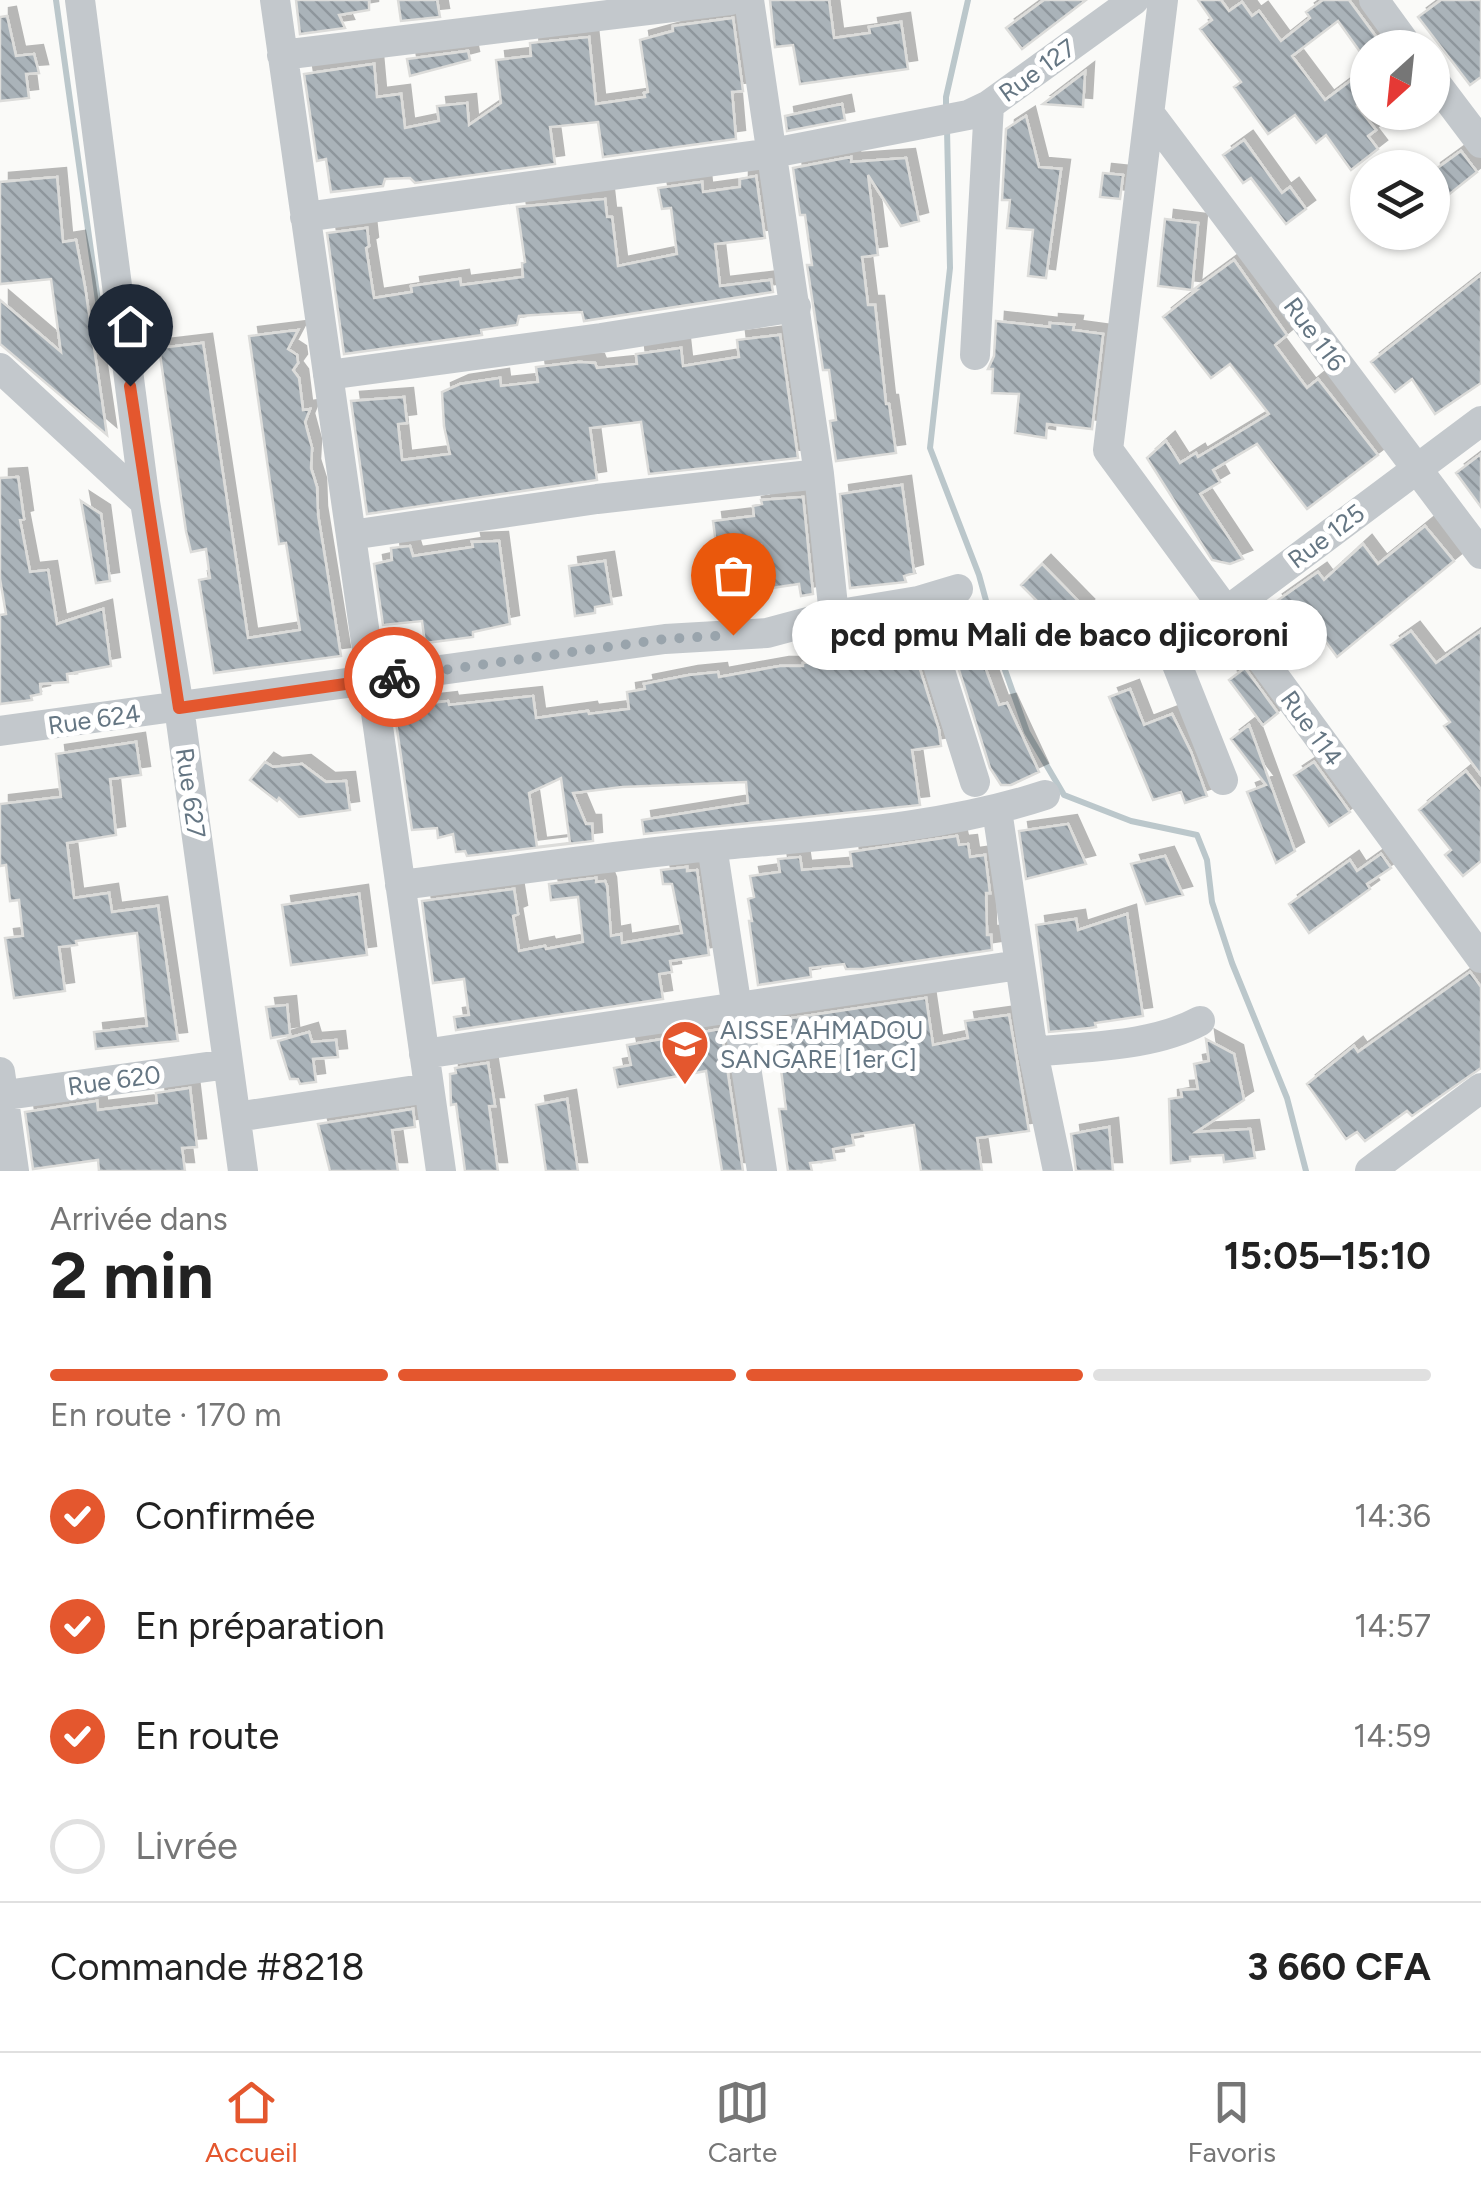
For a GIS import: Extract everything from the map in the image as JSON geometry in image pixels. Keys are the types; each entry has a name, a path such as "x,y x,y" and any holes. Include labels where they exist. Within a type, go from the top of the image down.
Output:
{"street":[{"name":"Rue 627","path":"80,0 145,502 179,708 243,1171"},
{"path":"275,0 441,1171"},
{"path":"282,54 730,0"},
{"path":"749,0 796,307 834,615"},
{"name":"Rue 127","path":"979,110 1134,0"},
{"path":"1150,114 1163,0"},
{"path":"1374,0 1396,30"},
{"path":"1450,102 1481,143"},
{"path":"306,217 773,153 933,124 979,110 975,355"},
{"name":"Rue 114","path":"1150,114 1108,450 1481,958"},
{"name":"Rue 116","path":"1150,114 1481,554"},
{"path":"328,375 796,307"},
{"path":"0,368 145,502"},
{"name":"Rue 125","path":"1223,780 1172,652 1481,421"},
{"path":"351,535 597,499 819,474"},
{"name":"Rue 624","path":"0,731 665,639 768,634 834,615 918,601 958,589"},
{"path":"918,601 975,782"},
{"path":"400,885 712,846 808,839 997,810 1045,795"},
{"path":"997,810 1033,1052 1058,1171"},
{"path":"712,846 762,1171"},
{"path":"424,1054 1019,965"},
{"path":"1033,1052 1142,1039 1182,1031 1200,1022"},
{"name":"Rue 620","path":"1,1088 228,1064"},
{"path":"1,1088 14,1171"},
{"path":"236,1117 429,1088"},
{"path":"1370,1171 1481,1088"}],"building":[{"path":"296,0 369,0 369,10 339,15 345,28 300,34"},
{"path":"398,0 437,0 440,17 401,21"},
{"path":"770,0 829,0 834,38 870,33 869,27 901,22 908,69 800,84 793,45 775,47"},
{"path":"1044,0 1086,0 1022,49 1006,28"},
{"path":"1198,0 1221,0 1229,11 1242,2 1252,16 1259,11 1281,41 1310,18 1306,12 1323,0 1349,0 1371,30 1350,30 1350,38 1338,21 1292,56 1325,100 1350,81 1350,130 1376,130 1368,136 1378,149 1350,150 1350,169 1326,135 1316,143 1295,115 1268,134 1234,87 1241,82 1200,29 1212,20"},
{"path":"1441,0 1481,0 1481,77 1470,85 1450,59 1450,30 1428,30 1418,17"},
{"path":"7,16 16,56 34,54 39,73 26,74 29,98 0,101 0,17"},
{"path":"733,18 743,91 732,92 736,139 603,157 598,122 550,127 555,164 415,183 410,178 385,179 383,186 331,192 326,159 317,161 304,74 374,64 377,97 401,94 405,128 439,121 437,106 467,103 469,125 501,103 496,60 531,56 530,43 589,37 596,104 645,97 648,92 640,40 673,31 673,26"},
{"path":"468,51 470,60 410,76 407,59"},
{"path":"1085,72 1083,107 1043,104"},
{"path":"842,104 845,120 787,131 785,116"},
{"path":"1026,116 1039,167 1061,169 1046,278 1028,276 1033,230 1007,228 1010,200 1002,200 1006,129"},
{"path":"1244,140 1282,193 1290,187 1306,209 1286,224 1251,178 1243,183 1223,155"},
{"path":"1461,151 1477,172 1450,194 1450,159"},
{"path":"851,157 851,162 906,158 919,221 901,226 868,175 878,255 862,257 868,305 875,305 886,404 896,453 836,461 830,421 836,420 829,370 823,370 807,265 812,265 805,215 800,215 793,168"},
{"path":"1103,173 1123,175 1120,199 1100,197"},
{"path":"756,176 765,238 715,244 720,286 771,280 773,292 584,321 582,312 519,316 517,325 481,330 482,335 344,354 327,233 367,228 374,298 412,292 411,286 460,279 461,285 523,277 525,262 517,207 605,199 607,217 612,217 618,266 677,254 671,208 662,209 658,188 702,182 703,192 740,187 740,179"},
{"path":"57,177 63,242 76,240 107,435 0,344 0,300 61,352 51,279 0,284 0,182"},
{"path":"1165,219 1198,223 1192,290 1158,286"},
{"path":"1234,260 1287,335 1275,345 1307,388 1318,379 1378,455 1307,509 1257,444 1213,470 1220,482 1200,494 1243,559 1230,564 1212,560 1147,458 1166,441 1180,463 1196,453 1198,457 1269,414 1230,364 1211,378 1163,317"},
{"path":"1481,275 1481,383 1435,414 1412,379 1395,392 1371,362"},
{"path":"996,321 1050,327 1050,323 1074,325 1073,330 1103,334 1092,429 1047,424 1046,438 1015,433 1019,394 992,393 993,369 988,369 994,356"},
{"path":"298,330 288,349 297,355 298,363 293,370 299,378 303,410 310,409 305,422 341,656 214,673 199,580 210,578 206,549 191,552 186,531 159,348 203,343 248,638 300,630 286,543 279,544 249,336"},
{"path":"780,335 798,458 649,474 641,422 590,428 597,480 367,514 351,401 404,397 407,423 398,424 402,460 450,454 442,392 460,384 500,378 501,386 538,382 536,367 579,362 595,363 597,368 637,364 636,354 681,348 683,366 739,357 737,340"},
{"path":"1481,454 1481,507 1456,473"},
{"path":"18,477 24,519 20,520 30,572 48,570 57,624 103,609 111,666 67,674 68,682 40,684 41,694 31,696 32,700 0,704 0,615 6,614 0,579 0,478"},
{"path":"902,485 914,573 904,576 906,582 850,588 840,494"},
{"path":"803,497 813,594 801,596 799,584 765,589 761,545 717,551 713,521 754,516 753,506 762,504 761,500"},
{"path":"81,501 101,514 110,581 96,583"},
{"path":"1425,526 1454,561 1337,657 1307,616 1292,627 1274,603 1318,572 1324,580 1363,544 1378,564"},
{"path":"499,541 510,624 473,632 473,637 425,643 422,621 383,625 374,564 392,560 391,548 410,546 413,556 473,547 472,542"},
{"path":"605,561 612,604 595,607 595,613 575,616 569,566"},
{"path":"1042,564 1085,608 1053,639 1025,610 1036,600 1021,585"},
{"path":"1411,631 1436,663 1481,631 1481,775 1444,726 1450,722 1391,645"},
{"path":"975,640 999,705 1007,703 1039,772 1011,785 1001,785 990,768 952,648"},
{"path":"913,647 941,746 912,750 920,805 644,834 642,820 748,803 746,782 622,787 573,793 586,824 592,824 593,841 467,856 465,851 456,852 453,834 438,838 437,828 412,830 394,709 533,696 536,718 588,711 589,714 629,709 627,692 645,689 644,684 689,675 718,672 719,677","holes":["561,778 570,843 537,847 529,793"]},
{"path":"1245,668 1278,713 1263,725 1229,680"},
{"path":"1130,689 1144,725 1172,714 1207,796 1185,803 1181,792 1153,800 1109,697"},
{"path":"1249,725 1295,851 1276,863 1247,792 1266,785 1231,739"},
{"path":"136,742 141,775 110,779 116,835 67,843 74,898 109,893 112,912 158,906 178,1041 96,1049 94,1032 147,1026 137,933 59,947 65,991 14,998 5,938 23,936 19,900 10,901 6,865 0,866 0,804 61,797 56,754"},
{"path":"265,762 273,767 302,764 326,782 346,781 350,810 299,817 279,798 277,801 250,780"},
{"path":"1314,762 1350,812 1329,826 1294,775"},
{"path":"1466,771 1481,790 1481,861 1463,876 1445,855 1451,850 1419,810"},
{"path":"1068,824 1086,864 1026,879 1019,831"},
{"path":"957,836 959,845 968,844 970,857 985,855 990,893 986,893 987,935 991,935 992,950 863,969 846,969 844,964 810,968 811,977 758,985 749,921 748,899 754,897 750,876 780,872 778,859 800,857 802,870 852,866 850,852"},
{"path":"1381,854 1391,868 1367,884 1370,889 1309,933 1289,904 1350,860 1357,871"},
{"path":"1165,856 1183,895 1146,904 1131,864"},
{"path":"687,867 687,871 697,870 709,955 670,961 672,972 659,974 663,999 456,1030 454,1017 469,1015 464,979 433,983 422,901 514,889 518,914 513,916 519,951 545,946 546,949 583,942 578,897 551,900 549,884 596,878 596,882 605,881 607,886 611,936 621,934 622,943 682,933 672,884 663,884 661,870"},
{"path":"359,894 367,955 291,965 282,905"},
{"path":"1127,914 1143,1016 1049,1032 1036,925 1076,919 1078,930"},
{"path":"1470,972 1481,987 1481,1068 1412,1116 1407,1111 1365,1141 1357,1132 1346,1139 1307,1084 1354,1046 1358,1052"},
{"path":"926,998 933,1045 968,1038 965,1021 1009,1015 1029,1131 977,1138 982,1171 921,1171 914,1125 852,1135 854,1145 833,1149 835,1160 810,1163 812,1171 788,1171 779,1109 786,1109 777,1038 761,1040 759,1030 766,1033 765,1022"},
{"path":"287,1005 290,1035 271,1038 266,1007"},
{"path":"721,1029 743,1171 722,1171 706,1071 618,1087 614,1068 631,1065 627,1045"},
{"path":"309,1032 312,1042 336,1040 338,1057 313,1059 316,1082 300,1084 298,1079 290,1079 278,1041"},
{"path":"1206,1039 1234,1054 1244,1100 1196,1132 1250,1129 1255,1158 1224,1162 1223,1155 1190,1157 1190,1161 1171,1163 1169,1099 1182,1097 1181,1090 1198,1089 1194,1064 1209,1061"},
{"path":"488,1063 495,1106 489,1106 498,1171 465,1171 456,1104 451,1105 450,1074 456,1073 455,1068"},
{"path":"190,1088 197,1147 182,1148 185,1171 99,1171 98,1160 33,1169 25,1112 97,1101 98,1110 157,1103 156,1093"},
{"path":"567,1099 578,1171 546,1171 536,1105"},
{"path":"413,1109 415,1127 392,1130 398,1171 330,1171 318,1124"},
{"path":"1109,1127 1113,1171 1076,1171 1071,1134"}],"waterway":[{"path":"56,0 105,351"},
{"path":"946,111 968,0"},
{"path":"947,129 950,268 930,448 979,575 1005,670 1027,732 1064,795 1131,821 1197,835 1207,860 1212,902 1232,963 1287,1098 1306,1171"}],"way so far":[{"path":"394,677 665,639 733,635"}],"place":[{"name":"pcd pmu Mali de baco djicoroni","path":"733,635"},
{"name":"AISSE AHMADOU SANGARE [1er C]","path":"685,1086"}],"route":[{"path":"130,386 179,708 394,677"}]}
